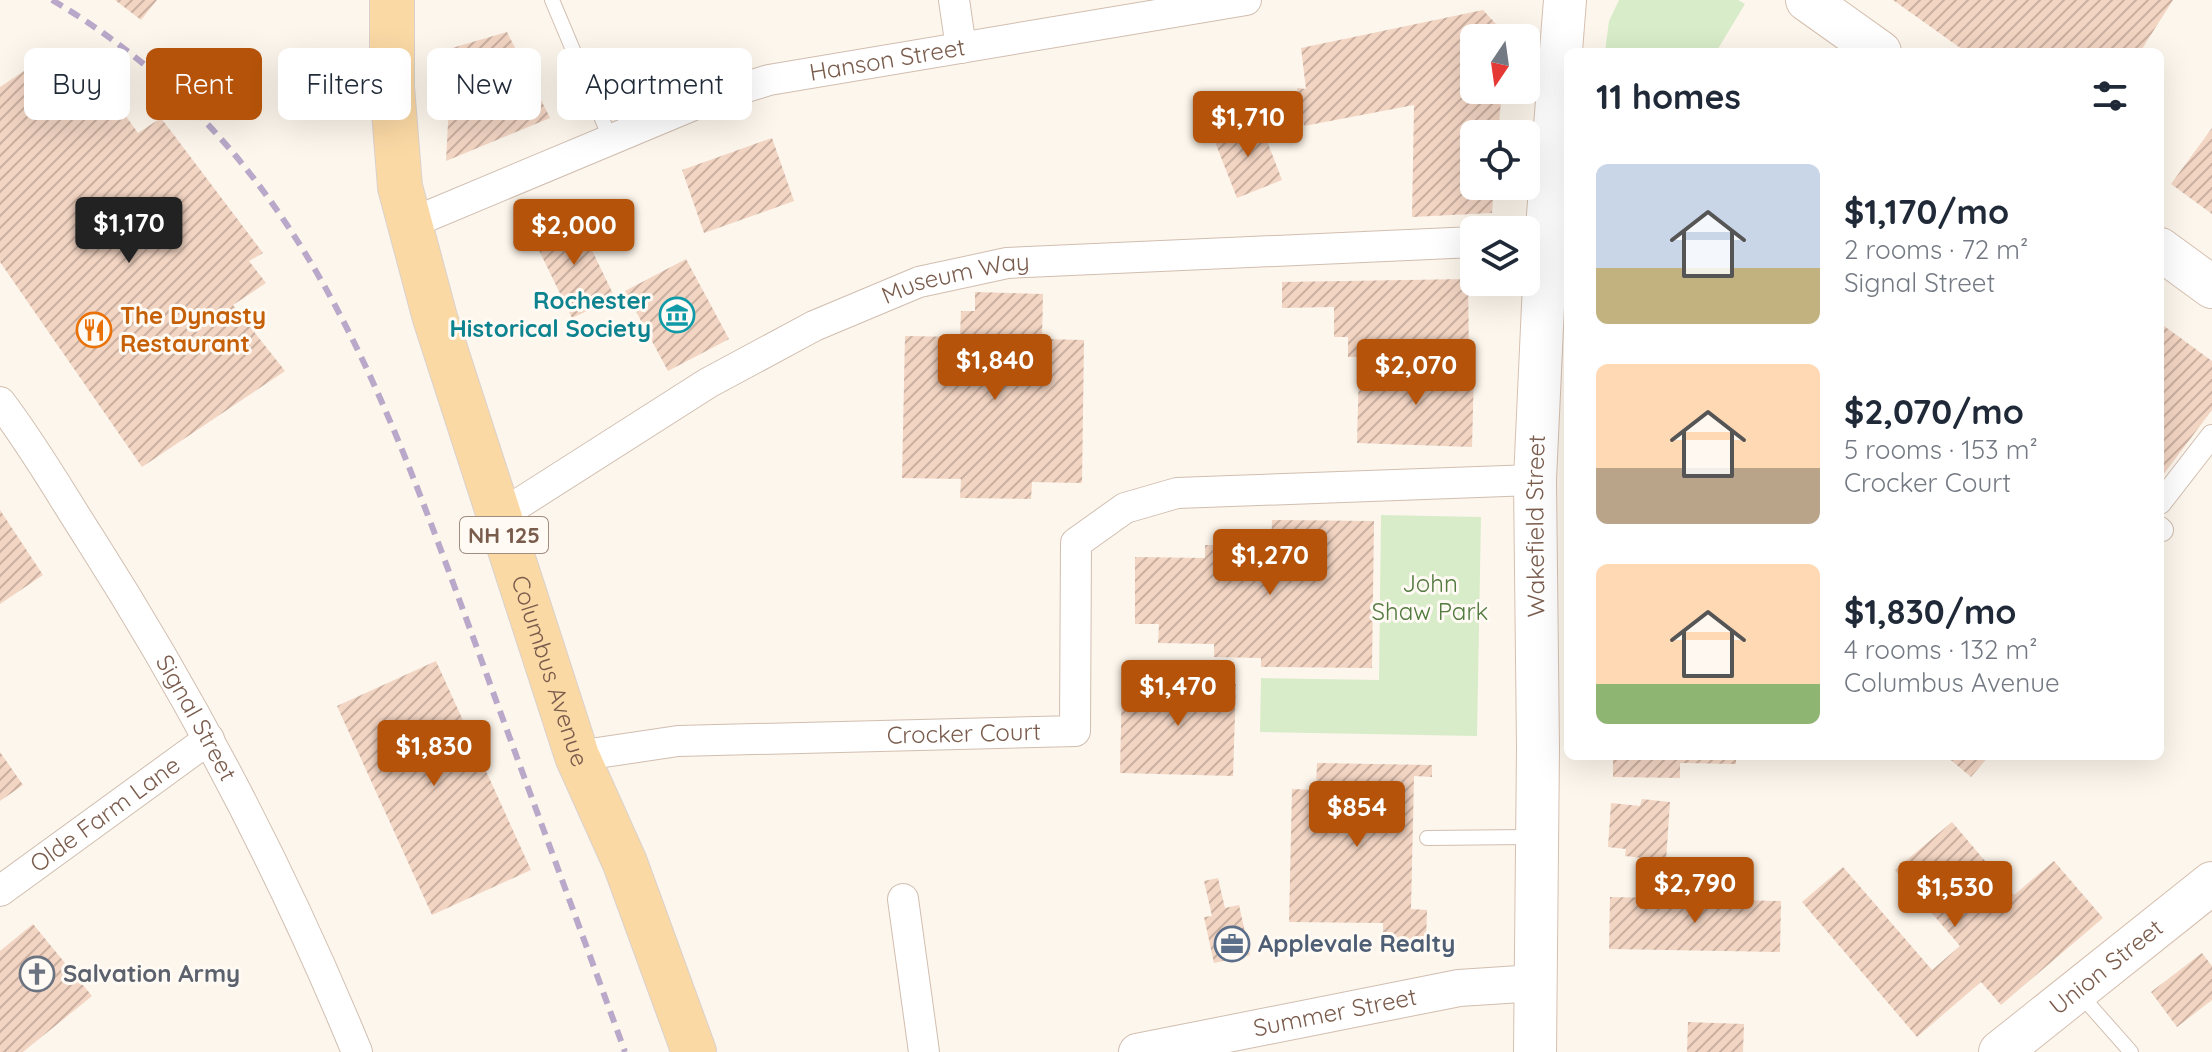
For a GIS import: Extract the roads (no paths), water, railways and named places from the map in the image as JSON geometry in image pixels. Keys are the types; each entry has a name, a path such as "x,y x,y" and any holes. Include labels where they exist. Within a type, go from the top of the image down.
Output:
{"main road":[{"name":"Columbus Avenue","path":"392,0 395,145 409,224 498,517 577,756 625,863 694,1052"},
{"path":"1807,0 1874,48"},
{"name":"Wakefield Street","path":"1564,48 1568,5"},
{"name":"Wakefield Street","path":"1535,1052 1535,480 1547,232 1564,48"},
{"path":"2164,252 2212,287"},
{"name":"Union Street","path":"2000,1052 2212,883"}],"street":[{"path":"954,0 961,48"},
{"name":"Hanson Street","path":"409,224 610,138 708,99 769,80 1246,0"},
{"name":"Museum Way","path":"498,517 708,383 814,326 919,282 1007,263 1460,243"},
{"name":"Signal Street","path":"4,416 133,606 209,739 316,955 357,1052"},
{"path":"2164,498 2212,436"},
{"name":"Crocker Court","path":"577,756 678,741 1075,731 1076,543 1125,508 1177,493 1535,480"},
{"name":"Olde Farm Lane","path":"0,891 209,739"},
{"path":"903,899 924,1052"},
{"name":"Summer Street","path":"1137,1052 1193,1046 1459,988 1536,983"}],"lane":[{"path":"552,0 610,138"},
{"path":"1427,838 1537,836"},
{"path":"2078,991 2131,1052"}],"railway":[{"path":"52,0 138,60 211,127 272,202 323,284 367,370 406,460 625,1052"}],"place":[{"name":"Rochester Historical Society","path":"677,315"},
{"name":"The Dynasty Restaurant","path":"94,330"},
{"name":"Applevale Realty","path":"1232,944"},
{"name":"Salvation Army","path":"37,974"}],"park label":[{"name":"John Shaw Park","path":"1430,598"}]}
